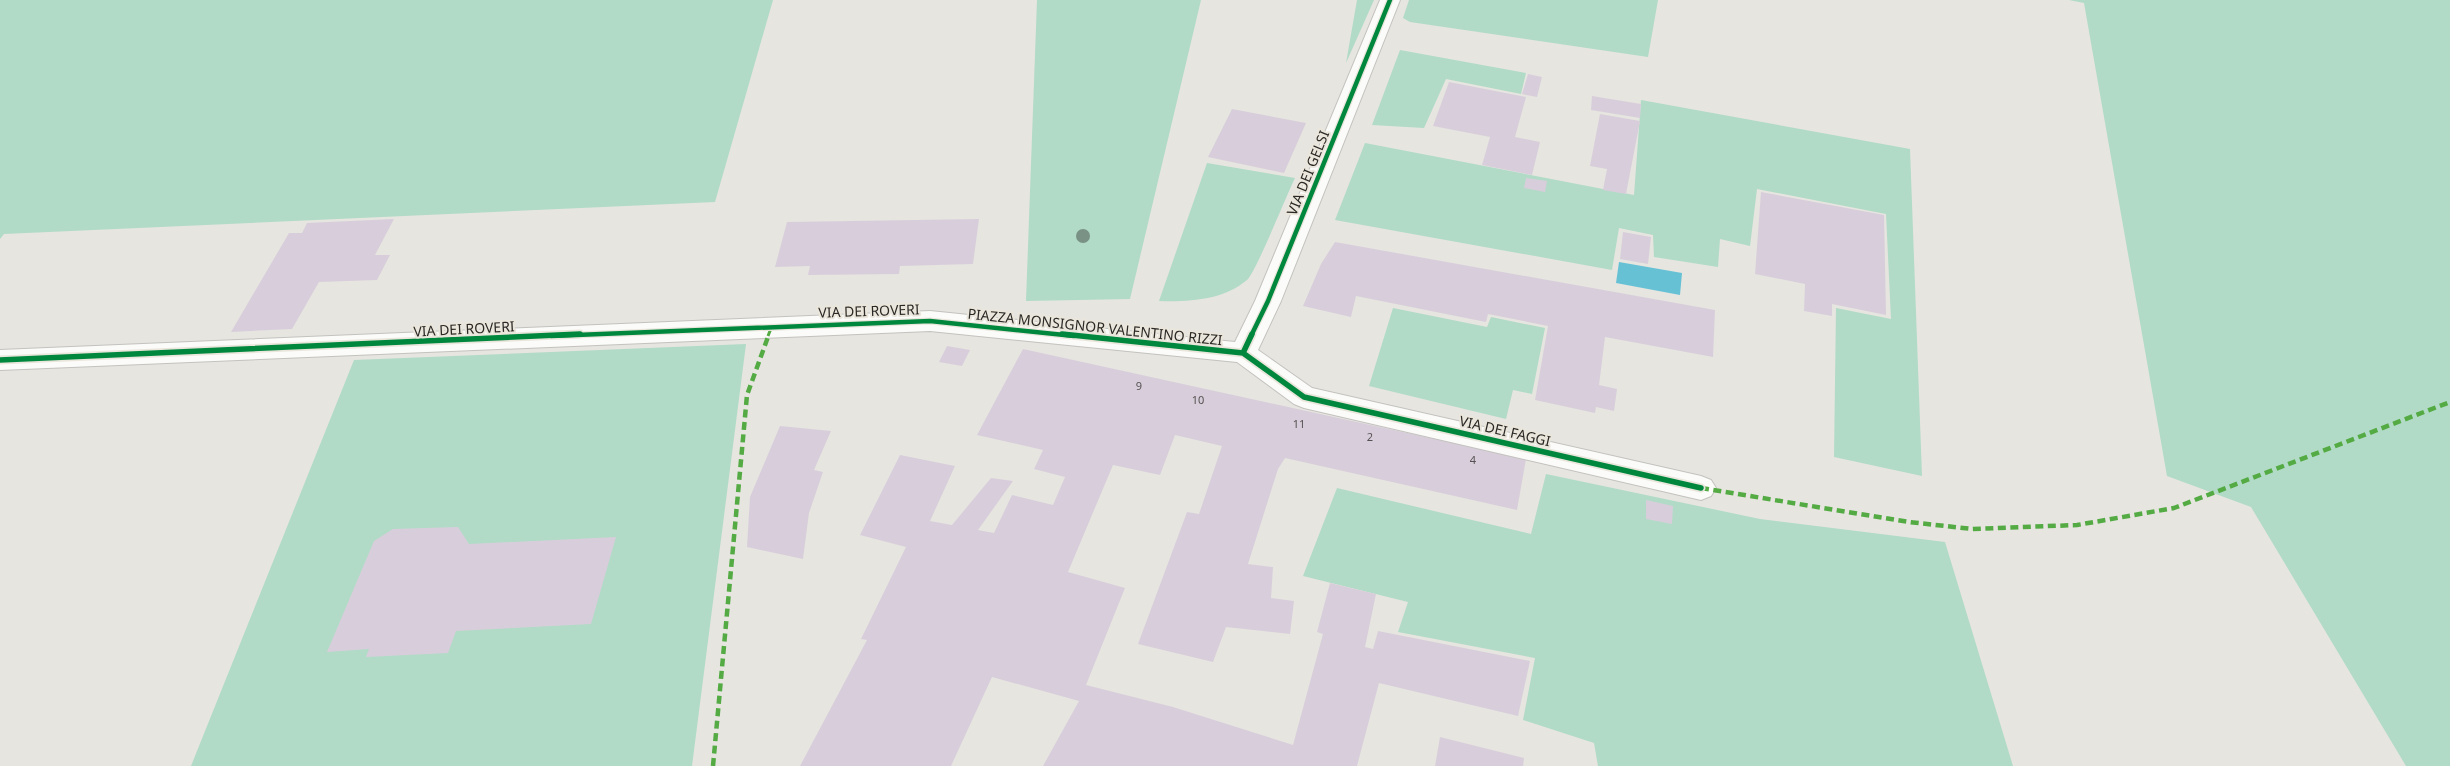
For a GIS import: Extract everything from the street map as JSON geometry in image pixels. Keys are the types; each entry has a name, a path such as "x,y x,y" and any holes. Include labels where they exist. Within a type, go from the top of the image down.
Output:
{"street":[{"name":"VIA DEI GELSI","path":"1243,353 1268,301 1390,0"},
{"name":"PIAZZA MONSIGNOR VALENTINO RIZZI","path":"930,321 1243,353 1304,397"},
{"name":"VIA DEI ROVERI","path":"0,360 772,326 930,321"},
{"name":"VIA DEI FAGGI","path":"1304,397 1701,488"}],"green space":[{"path":"0,0 773,0 715,202 4,234 0,239"},
{"path":"1037,0 1201,0 1130,299 1026,301"},
{"path":"1357,0 1374,0 1346,63"},
{"path":"1409,0 1658,0 1648,57 1410,22 1403,18"},
{"path":"2069,0 2450,0 2450,766 2406,766 2251,507 2167,476 2084,3"},
{"path":"1400,50 1526,73 1521,94 1446,79 1424,128 1372,125"},
{"path":"1641,100 1910,149 1922,476 1834,457 1836,308 1891,319 1886,214 1757,189 1750,246 1720,239 1718,267 1654,257 1653,235 1619,228 1612,270 1335,220 1365,143 1634,195"},
{"path":"1207,163 1295,178 1264,248 1247,280 1238,287 1217,296 1194,300 1159,301"},
{"path":"1393,308 1487,327 1491,317 1545,328 1532,394 1513,390 1506,419 1369,386"},
{"path":"746,344 692,766 191,766 354,360"},
{"path":"1546,474 1760,519 1945,542 2013,766 1598,766 1594,743 1523,720 1535,658 1398,632 1408,602 1303,576 1337,488 1531,534"}],"water":[{"path":"1619,262 1682,273 1680,295 1616,283"}],"building":[{"path":"1528,74 1542,77 1537,97 1522,94"},
{"path":"1449,82 1526,97 1515,137 1540,142 1532,175 1482,165 1490,137 1433,126"},
{"path":"1592,96 1641,104 1640,118 1591,110"},
{"path":"1232,109 1306,123 1284,173 1208,157"},
{"path":"1600,114 1640,121 1626,194 1603,190 1607,169 1590,166"},
{"path":"1526,178 1547,181 1545,192 1524,188"},
{"path":"1761,192 1884,215 1886,315 1832,304 1832,316 1804,311 1805,284 1755,274"},
{"path":"394,219 375,255 390,255 377,280 319,282 292,329 231,332 289,233 302,233 307,223"},
{"path":"979,219 973,264 900,266 899,274 808,275 810,266 775,267 787,222"},
{"path":"1623,232 1651,237 1648,264 1620,259"},
{"path":"1335,242 1715,310 1713,357 1605,337 1599,385 1617,389 1614,411 1596,407 1595,413 1535,400 1548,326 1488,314 1486,322 1356,296 1351,317 1303,306 1321,264"},
{"path":"947,346 970,350 962,366 939,362"},
{"path":"1023,349 1526,459 1517,510 1285,458 1278,469 1248,564 1273,567 1271,598 1294,601 1290,634 1226,627 1213,662 1138,644 1187,512 1199,514 1222,446 1175,435 1160,475 1113,465 1068,572 1125,588 1086,685 1173,707 1293,745 1323,634 1317,632 1330,583 1376,594 1365,647 1373,649 1378,631 1530,661 1518,716 1379,683 1357,766 1043,766 1079,701 992,677 951,766 800,766 867,640 861,639 906,547 860,535 900,455 955,466 930,521 952,525 991,478 1013,481 978,530 994,533 1012,495 1053,505 1065,477 1034,469 1043,450 977,435"},
{"path":"780,426 831,431 814,470 823,472 809,513 803,559 747,547 750,497"},
{"path":"1646,500 1673,506 1672,524 1646,519"},
{"path":"458,527 469,544 616,537 591,624 456,631 448,653 366,657 369,649 327,652 374,541 393,529"},
{"path":"1440,737 1524,758 1523,766 1435,766"}],"marked path":[{"path":"713,766 747,395 772,326"},
{"path":"1701,488 1909,522 1972,529 2077,525 2174,508 2450,402"}],"cycle path":[{"path":"1243,353 1268,301 1390,0"},
{"path":"0,360 772,326 930,321 1243,353 1304,397 1701,488"}]}
